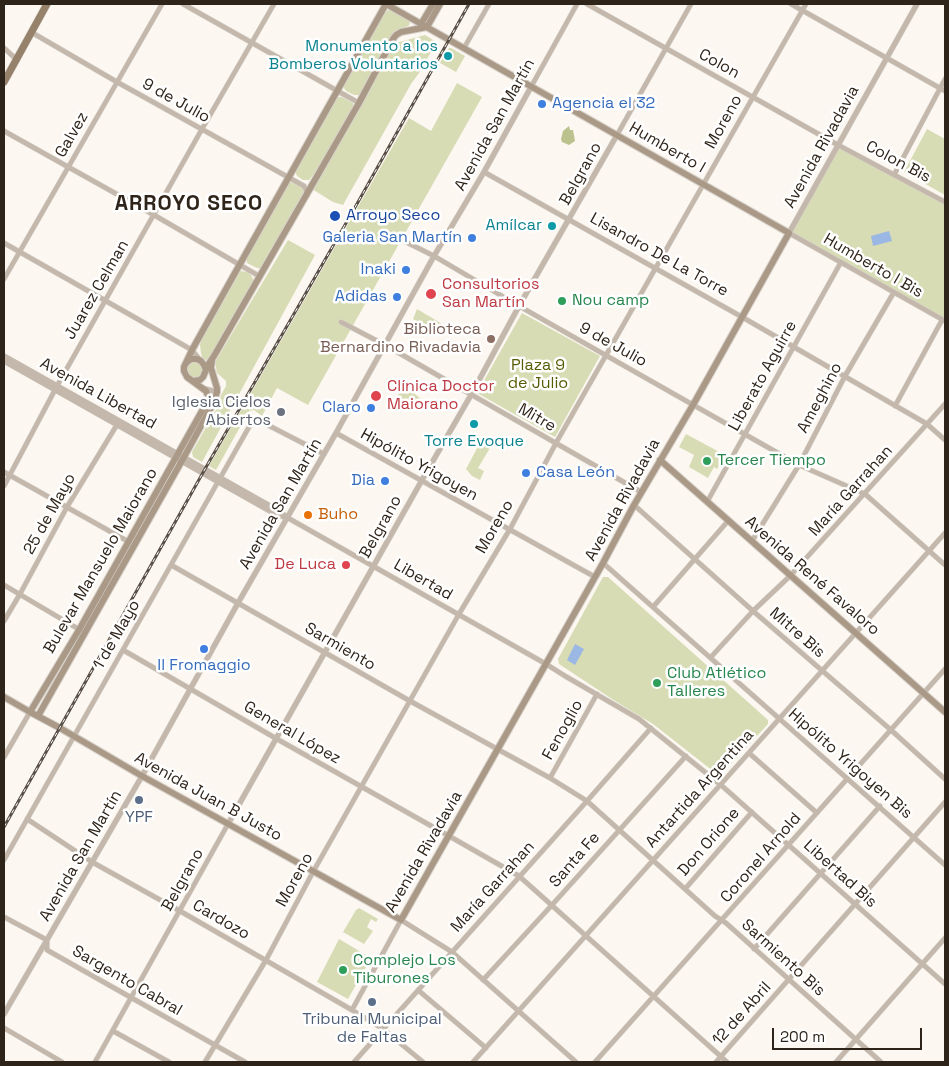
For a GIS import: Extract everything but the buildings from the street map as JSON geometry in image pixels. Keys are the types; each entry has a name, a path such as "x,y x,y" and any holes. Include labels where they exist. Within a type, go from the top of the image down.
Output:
{"main road":[{"path":"4,82 47,4"},
{"path":"202,387 184,374 184,369 192,350 386,4 421,24"},
{"path":"410,30 421,24 433,4"},
{"path":"193,381 200,380 203,377 359,103 393,39 401,32 421,24 440,4"},
{"name":"Humberto I","path":"421,24 789,233"},
{"name":"Avenida Rivadavia","path":"401,920 603,563 641,492 694,404 789,233"},
{"path":"186,364 191,360 197,359 204,363 206,369 214,378"},
{"path":"212,360 211,368 217,392"},
{"name":"Bulevar Mansuelo Maiorano","path":"30,712 135,545 207,402 208,396 202,387"},
{"name":"Bulevar Mansuelo Maiorano","path":"38,716 128,541 214,402 217,392"},
{"name":"Avenida René Favaloro","path":"660,460 945,712"},
{"name":"Avenida Juan B Justo","path":"4,697 401,920"}],"street":[{"name":"Galvez","path":"4,279 162,4"},
{"path":"184,4 359,103"},
{"name":"Juarez Celman","path":"4,486 56,388 274,4"},
{"path":"464,48 489,4"},
{"name":"Avenida San Martín","path":"4,1014 142,776 434,256 532,87 577,4"},
{"name":"Colon","path":"587,4 838,145"},
{"name":"Belgrano","path":"95,1062 422,480 472,395 519,306 691,4"},
{"path":"791,4 943,90"},
{"name":"Moreno","path":"205,1062 266,960 313,872 459,614 510,529 556,443 806,4"},
{"name":"Avenida Rivadavia","path":"789,233 918,4"},
{"name":"9 de Julio","path":"31,32 304,186 307,192"},
{"path":"4,48 16,59"},
{"path":"894,175 943,90 945,79"},
{"path":"4,131 259,276"},
{"name":"Colon Bis","path":"838,145 945,202"},
{"name":"Lisandro De La Torre","path":"484,172 928,424 945,440"},
{"name":"Humberto I Bis","path":"789,233 944,320"},
{"name":"9 de Julio","path":"390,234 434,256 799,465 865,494 945,565"},
{"path":"4,243 192,350 201,361"},
{"name":"Liberato Aguirre","path":"707,502 842,262"},
{"name":"Ameghino","path":"752,541 799,465 845,376 894,292"},
{"path":"895,406 944,320"},
{"name":"Mitre","path":"341,322 641,492"},
{"name":"Avenida Libertad","path":"4,356 56,388"},
{"name":"Avenida Libertad","path":"4,361 56,388 219,480 279,511 288,518"},
{"path":"202,387 217,392"},
{"name":"María Garrahan","path":"710,657 753,611 790,576 945,404"},
{"name":"1 de Mayo","path":"4,860 249,427 256,421 260,421 324,454"},
{"name":"25 de Mayo","path":"4,621 67,507 118,423"},
{"name":"Hipólito Yrigoyen","path":"336,433 595,577"},
{"path":"4,472 135,545"},
{"name":"Mitre Bis","path":"634,505 945,779"},
{"name":"Libertad","path":"288,518 546,664"},
{"path":"653,607 728,521"},
{"name":"Antartida Argentina","path":"473,1062 945,533"},
{"name":"Hipólito Yrigoyen Bis","path":"603,563 945,865"},
{"name":"Sarmiento","path":"171,564 498,750"},
{"path":"4,585 82,631"},
{"name":"General López","path":"123,650 519,876 654,997"},
{"name":"Libertad Bis","path":"546,664 639,719 686,756 752,812 945,984"},
{"name":"Coronel Arnold","path":"595,1062 945,669"},
{"name":"Fenoglio","path":"550,778 596,694"},
{"name":"Bulevar Mansuelo Maiorano","path":"4,758 30,712"},
{"name":"María Garrahan","path":"354,1062 650,728"},
{"name":"Sarmiento Bis","path":"498,750 550,778 587,801 881,1062"},
{"path":"749,753 817,813"},
{"name":"Santa Fe","path":"483,980 686,756"},
{"name":"12 de Abril","path":"716,1062 945,802"},
{"path":"754,949 880,806"},
{"name":"Don Orione","path":"685,889 752,812"},
{"name":"Cardozo","path":"27,819 92,862 266,960 383,1029 423,1062"},
{"name":"Sargento Cabral","path":"4,917 46,940 47,950 245,1062"},
{"path":"401,920 452,952 576,1062"},
{"name":"Avenida Rivadavia","path":"352,1010 401,920"},
{"path":"836,1062 945,938"},
{"path":"418,990 486,1048"},
{"path":"654,997 728,1062"},
{"path":"4,1028 62,1062"},
{"path":"113,1032 169,1062"}],"green space":[{"path":"390,10 409,21 410,24 395,31 360,95 354,95 346,91 344,84 383,14"},
{"path":"425,35 438,43 411,84 343,205 333,202 312,189 396,43"},
{"path":"449,48 465,56 456,72 440,63"},
{"path":"457,83 482,97 308,405 277,388 262,416 254,410 249,411 216,470 209,466 409,118 431,131"},
{"path":"339,97 353,103 354,108 314,174 309,180 303,180 297,176 295,171 336,99"},
{"path":"569,126 570,130 573,130 575,141 569,145 562,142 561,139 563,131"},
{"path":"927,129 945,139 945,195 904,172"},
{"path":"838,145 945,202 945,321 789,233"},
{"path":"291,182 300,186 304,191 263,266 257,268 247,263 246,257 288,184"},
{"path":"288,240 315,255 202,462 193,457 192,452 218,406 226,386 226,381 217,373 215,362"},
{"path":"241,271 251,275 253,282 209,359 206,360 202,358 201,353 200,345 202,338 238,272"},
{"path":"417,309 444,325 438,334 413,319"},
{"name":"Plaza 9 de Julio","path":"522,313 600,356 555,437 477,393"},
{"path":"195,362 203,370 195,378 187,370"},
{"path":"401,390 407,394 410,390 420,398 414,409 396,398"},
{"name":"Tercer Tiempo","path":"686,434 725,455 717,469 714,467 708,478 689,467 694,455 679,447"},
{"path":"482,439 488,443 487,446 490,448 478,468 484,471 480,480 472,476 466,469"},
{"name":"Club Atlético Talleres","path":"603,577 608,577 768,720 768,724 722,774 718,775 653,724 559,664 558,659"},
{"path":"359,908 378,919 376,922 371,919 367,927 373,931 364,944 343,932"},
{"name":"Complejo Los Tiburones","path":"339,939 371,958 348,999 317,982"}],"water":[{"path":"889,231 892,241 873,246 871,236"},
{"path":"575,644 584,649 575,665 567,660"}],"railway":[{"path":"4,827 469,4"}],"place":[{"name":"Monumento a los Bomberos Voluntarios","path":"448,56"},
{"name":"Agencia el 32","path":"542,104"},
{"name":"Arroyo Seco","path":"335,216"},
{"name":"Amílcar","path":"552,226"},
{"name":"Galeria San Martín","path":"472,238"},
{"name":"Inaki","path":"406,270"},
{"name":"Consultorios San Martín","path":"431,294"},
{"name":"Adidas","path":"397,297"},
{"name":"Nou camp","path":"562,301"},
{"name":"Biblioteca Bernardino Rivadavia","path":"491,339"},
{"name":"Clínica Doctor Maiorano","path":"376,396"},
{"name":"Claro","path":"371,408"},
{"name":"Iglesia Cielos Abiertos","path":"281,412"},
{"name":"Torre Evoque","path":"474,424"},
{"name":"Tercer Tiempo","path":"707,461"},
{"name":"Casa León","path":"526,473"},
{"name":"Dia","path":"385,481"},
{"name":"Buho","path":"308,515"},
{"name":"De Luca","path":"346,565"},
{"name":"Il Fromaggio","path":"204,649"},
{"name":"Club Atlético Talleres","path":"657,683"},
{"name":"YPF","path":"139,800"},
{"name":"Complejo Los Tiburones","path":"343,970"},
{"name":"Tribunal Municipal de Faltas","path":"372,1002"}],"district":[{"name":"ARROYO SECO","path":"189,204"}]}
